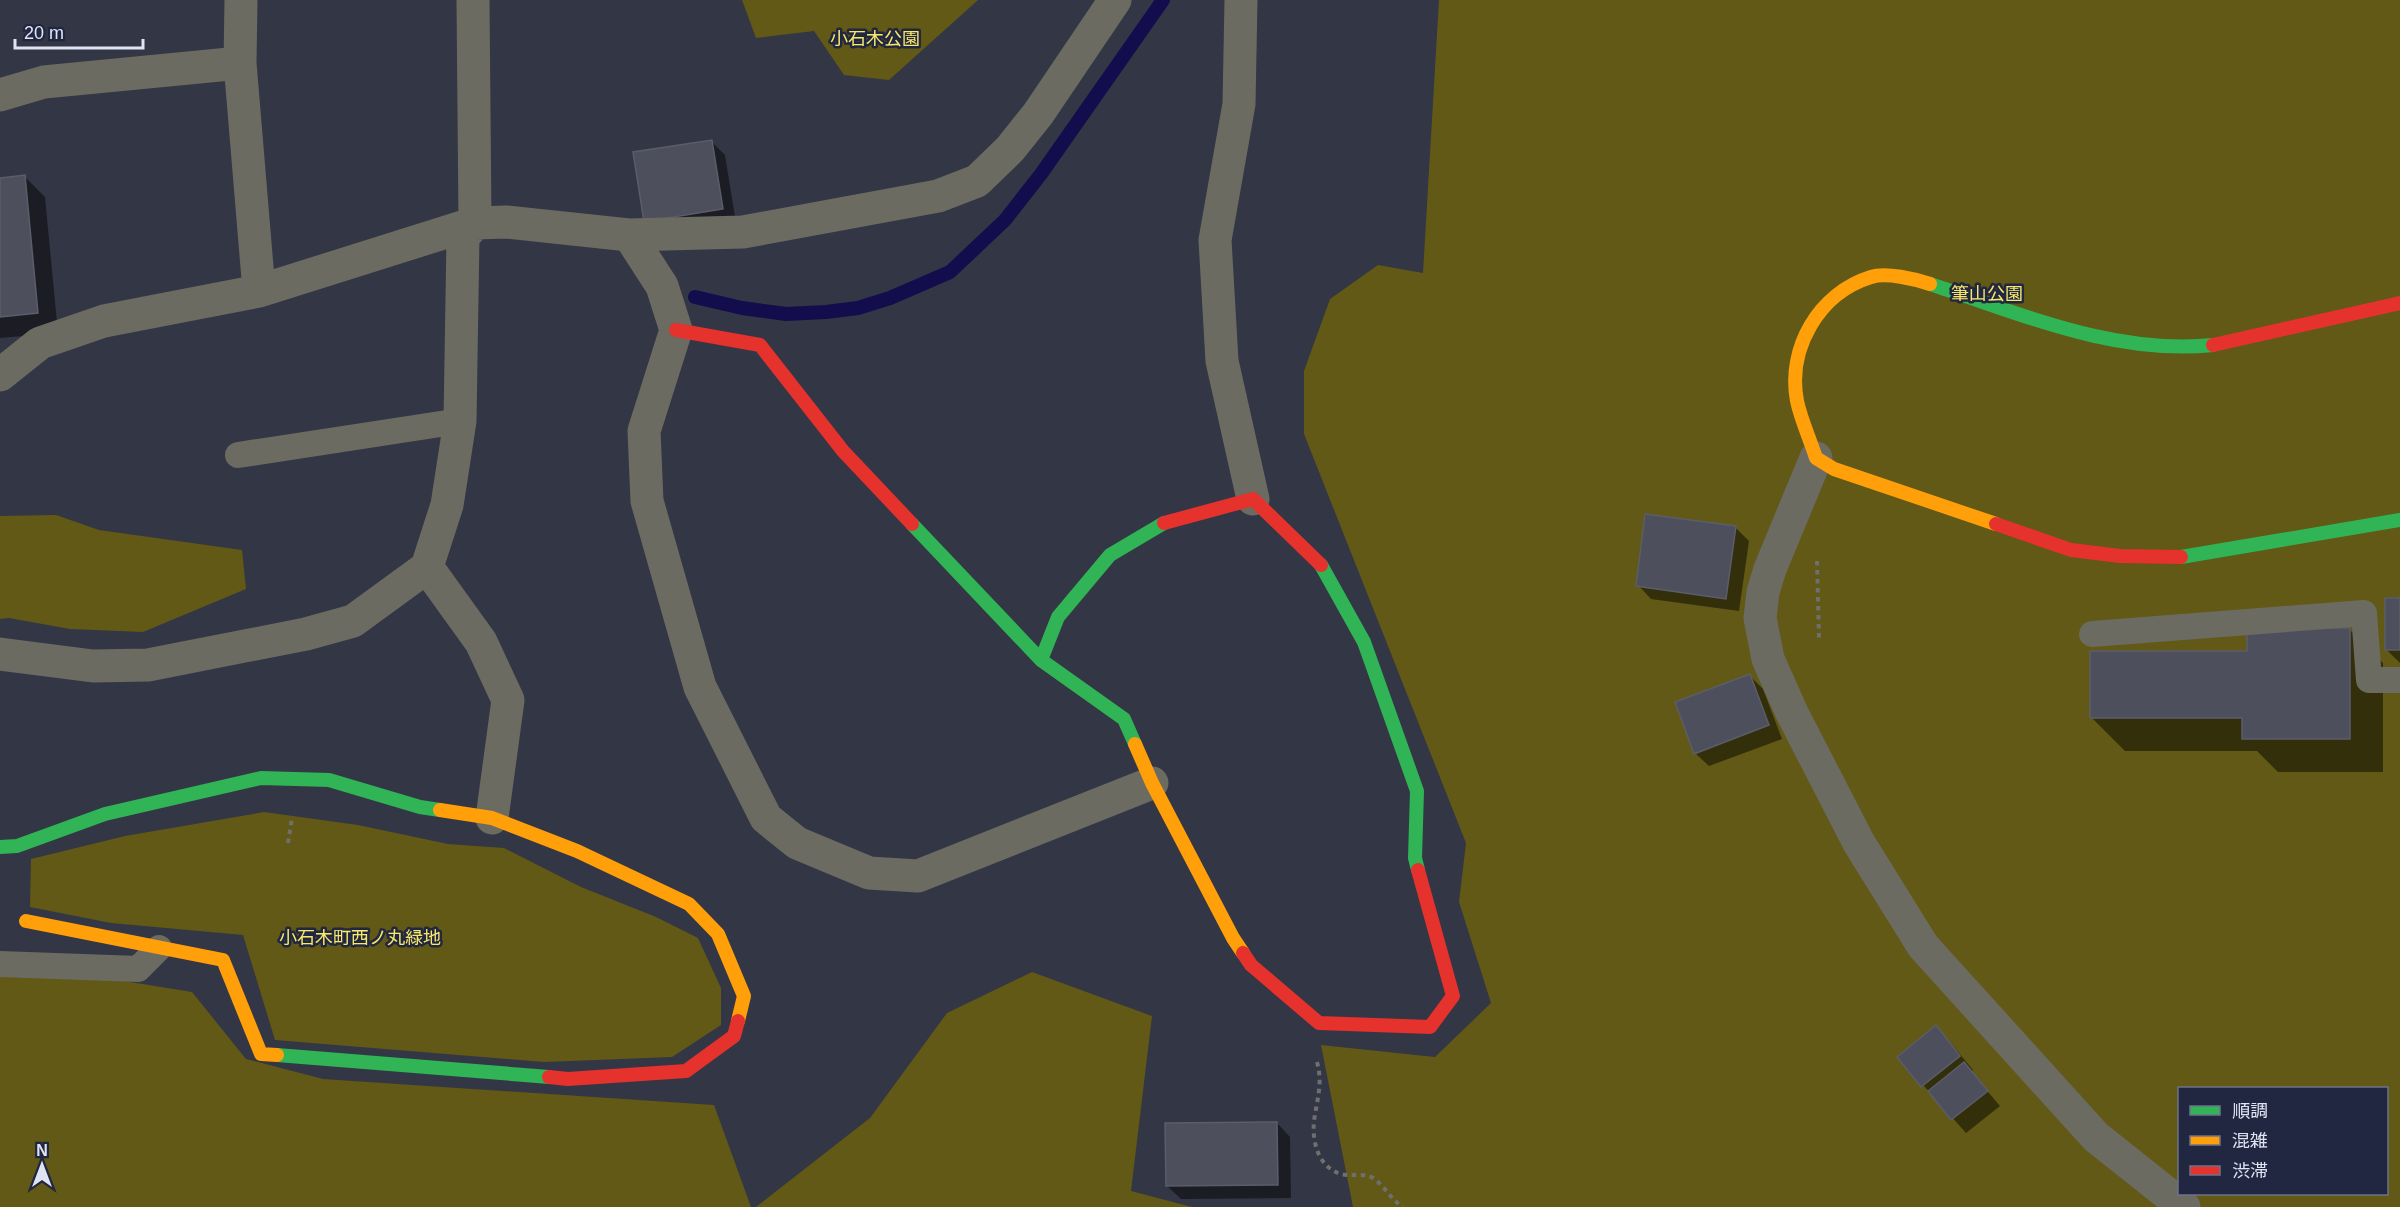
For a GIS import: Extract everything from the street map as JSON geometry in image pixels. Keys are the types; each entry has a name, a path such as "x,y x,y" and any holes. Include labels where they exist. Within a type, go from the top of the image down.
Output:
{"street":[{"path":"241,0 240,63 259,291"},
{"path":"0,654 93,666 148,665 306,634 353,621 427,567 447,505 460,421 461,276 469,230 473,0"},
{"path":"0,375 40,343 104,321 259,291 469,230 506,222 629,235 743,232 938,196 977,181 1010,149 1038,114 1115,0"},
{"path":"676,330 760,345 843,451 1041,660 1124,719 1152,783 1233,938 1251,965 1319,1023 1430,1027 1453,996 1415,858 1417,791 1364,642 1322,566 1253,499 1222,361 1215,240 1239,104 1241,0"},
{"path":"0,95 44,82 240,63"},
{"path":"629,235 662,286 676,330 644,431 646,501 700,687 766,818 796,843 869,873 918,876 1152,783"},
{"path":"2400,303 2225,344 2184,348 2134,345 2092,337 1912,278 1873,276 1848,287 1822,308 1804,334 1797,366 1797,400 1816,458 1834,469 2071,550 2120,556 2180,557 2400,520"},
{"path":"1816,458 1770,570 1763,592 1760,618 1768,659 1792,713 1859,843 1923,946 2096,1137 2184,1207"},
{"path":"1041,660 1058,617 1110,555 1168,521 1253,499"},
{"path":"427,567 481,642 508,700 492,818"},
{"path":"0,847 17,846 105,814 261,778 329,780 420,807 492,818 577,851 689,904 718,934 744,996 734,1036 686,1071 568,1078 261,1054 223,960 26,921"}],"lane":[{"path":"238,456 460,421"},
{"path":"2092,634 2364,613 2369,680 2400,680"},
{"path":"0,964 138,969 159,948"}],"path":[{"path":"1312,1056 1317,1062 1319,1073 1319,1101 1315,1111 1313,1132 1320,1159 1342,1174 1373,1178 1391,1199 1403,1207"}],"green space":[{"name":"小石木公園","path":"742,0 978,0 889,80 844,75 814,31 756,38"},
{"name":"筆山公園","path":"1439,0 2400,0 2400,1207 1353,1207 1321,1045 1435,1057 1491,1003 1459,902 1466,843 1304,434 1304,371 1330,299 1378,265 1423,273"},
{"path":"56,515 99,530 242,550 246,589 143,632 70,629 9,618 0,619 0,516"},
{"name":"小石木町西ノ丸緑地","path":"264,812 358,825 448,844 504,848 581,887 656,917 698,938 721,988 721,1025 672,1057 544,1062 275,1040 243,935 111,923 30,907 31,859 125,836"},
{"path":"0,961 192,992 246,1059 323,1079 714,1105 751,1207 0,1207"},
{"path":"1032,972 1152,1016 1131,1191 1192,1207 756,1207 870,1118 947,1013"}],"building":[{"path":"712,140 723,209 644,222 633,152"},
{"path":"25,175 38,313 0,317 0,178"},
{"path":"1645,514 1736,526 1726,599 1636,586"},
{"path":"2385,598 2400,598 2400,650 2385,650"},
{"path":"2247,628 2350,628 2350,739 2242,739 2242,718 2090,718 2090,651 2247,651"},
{"path":"1750,674 1769,725 1694,754 1675,702"},
{"path":"1936,1025 1960,1056 1921,1087 1897,1057"},
{"path":"1964,1062 1988,1091 1951,1120 1928,1091"},
{"path":"1277,1122 1278,1185 1166,1186 1165,1123"}],"waterway":[{"path":"695,297 742,308 786,314 826,312 858,308 890,298 950,272 1005,220 1041,174 1163,0"}],"traffic: fast":[{"path":"1930,284 2069,330 2104,338 2140,344 2213,345"},
{"path":"2181,557 2400,520"},
{"path":"1041,660 1058,617 1110,555 1164,523"},
{"path":"912,524 1041,660 1124,719 1135,744"},
{"path":"1321,565 1364,642 1417,791 1415,858 1418,870"},
{"path":"0,847 17,846 105,814 261,778 329,780 420,807 440,810"},
{"path":"277,1055 549,1077"}],"traffic: slow":[{"path":"1930,284 1884,275 1871,277 1852,285 1836,296 1822,309 1802,343 1795,381 1797,401 1816,458 1834,469 1996,524"},
{"path":"1135,744 1152,783 1243,953"},
{"path":"440,810 492,818 577,851 689,904 718,934 744,996 738,1021"},
{"path":"26,921 223,960 261,1054 277,1055"}],"traffic: jam":[{"path":"2213,345 2400,303"},
{"path":"676,330 760,345 843,451 912,524"},
{"path":"1164,523 1253,499 1321,565"},
{"path":"1996,524 2071,550 2120,556 2181,557"},
{"path":"1243,953 1251,965 1319,1023 1430,1027 1453,996 1418,870"},
{"path":"549,1077 568,1079 686,1071 734,1036 738,1021"}]}
